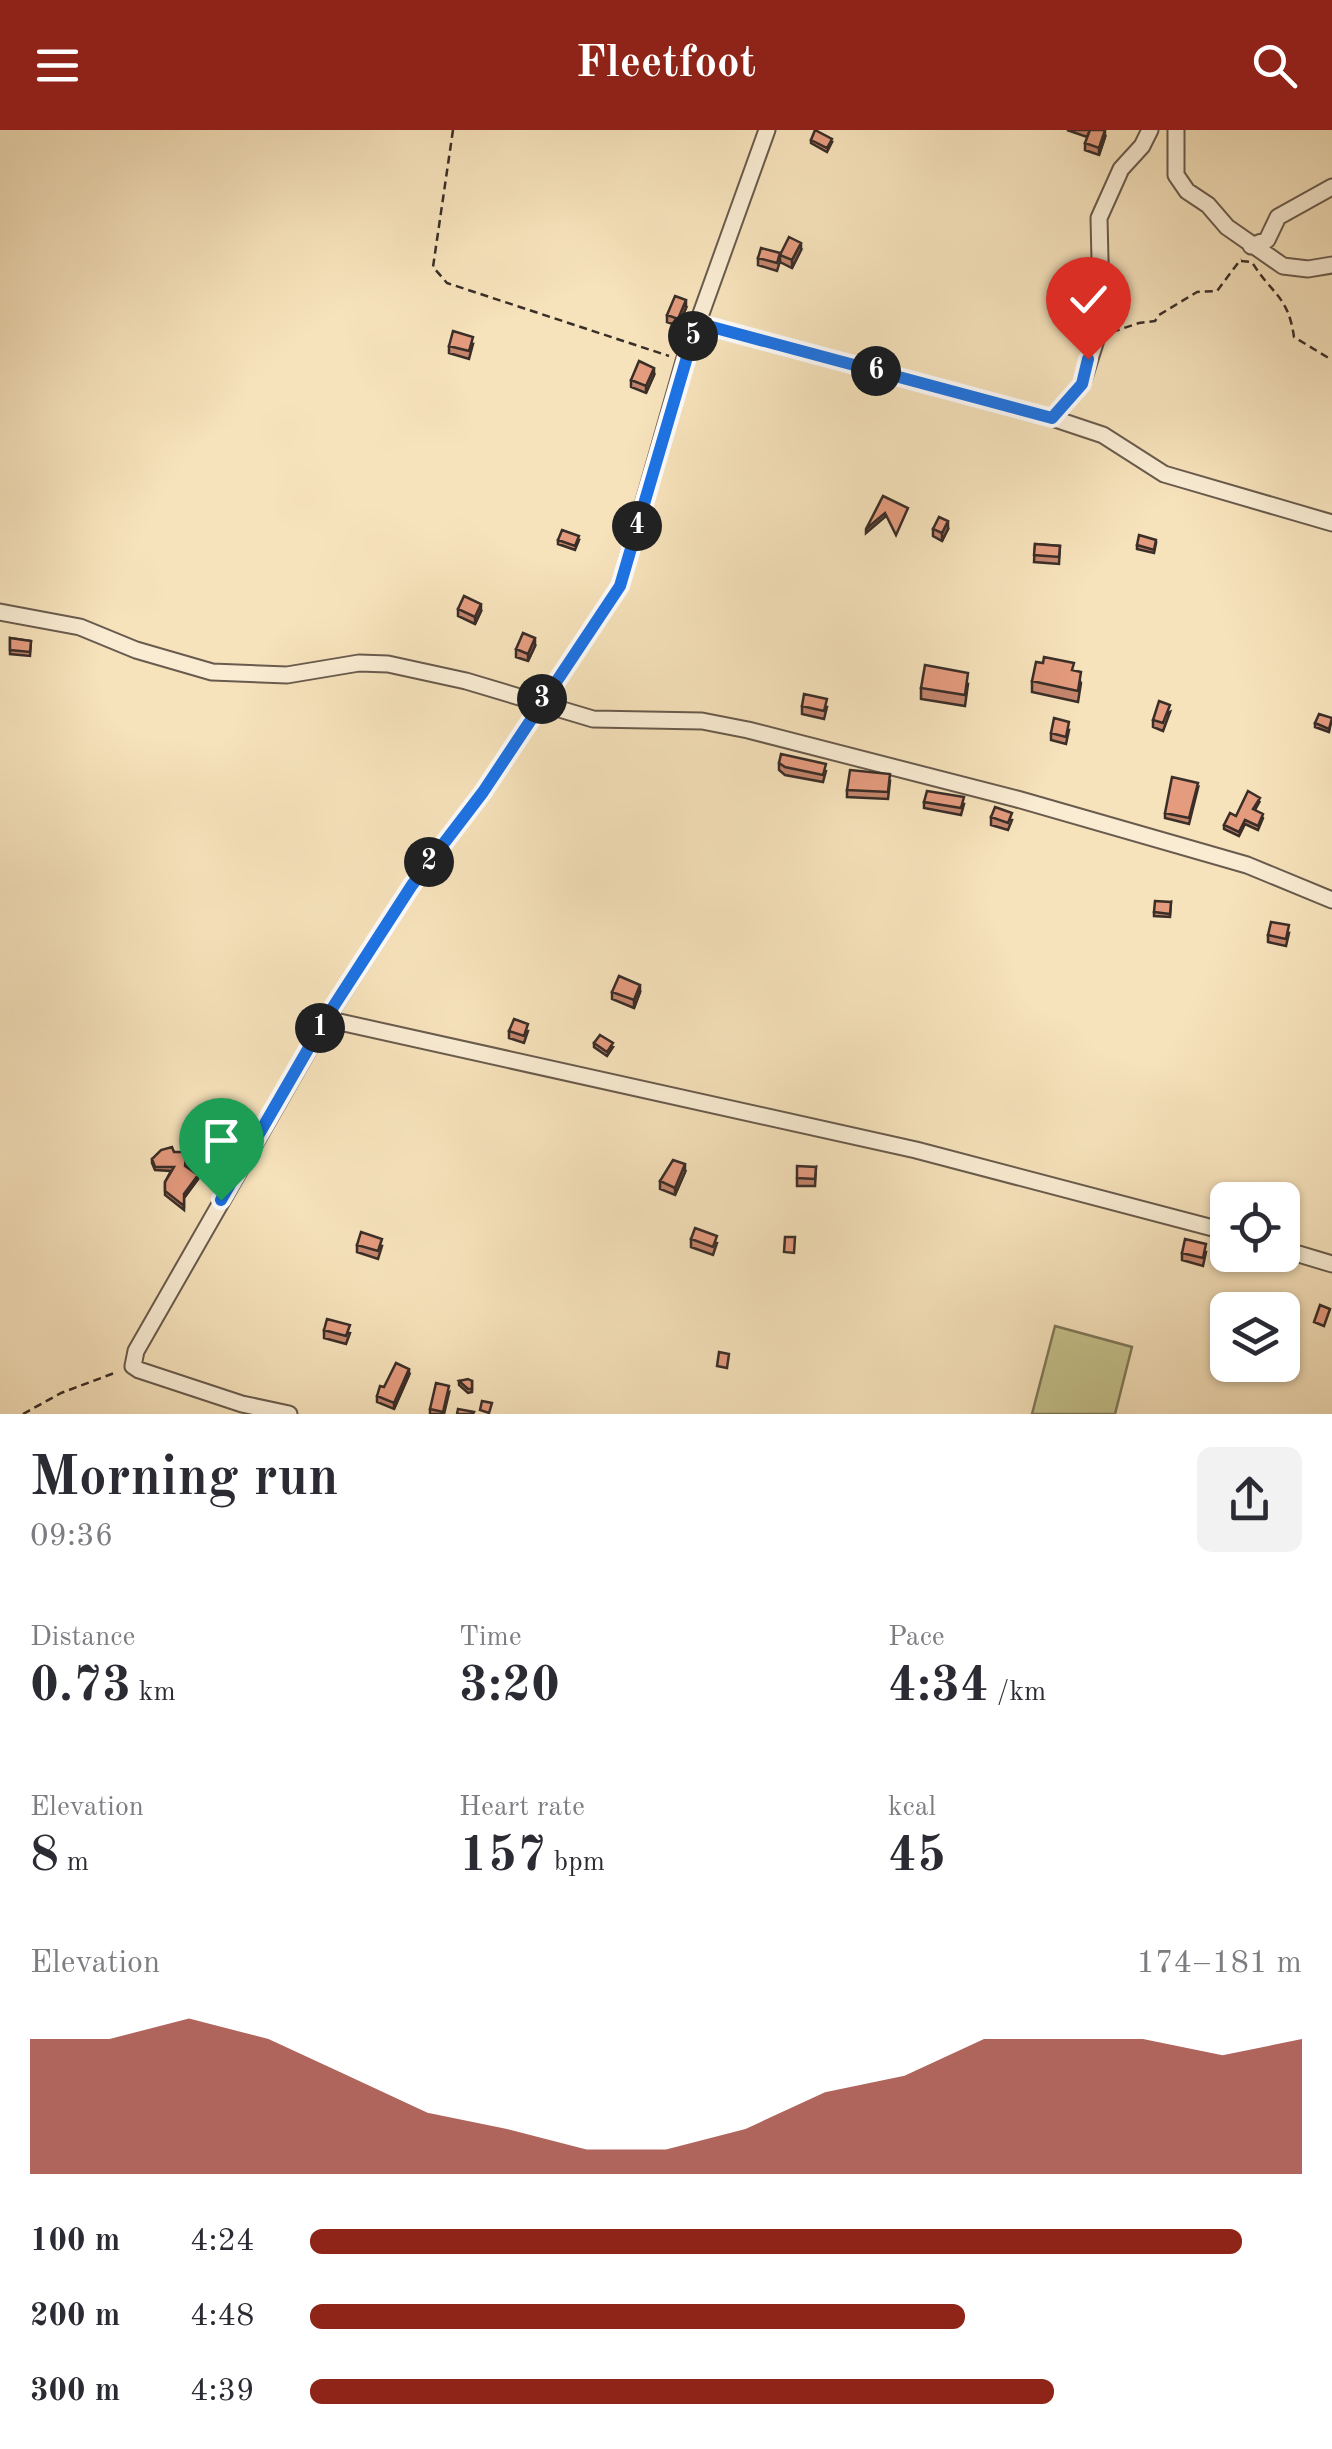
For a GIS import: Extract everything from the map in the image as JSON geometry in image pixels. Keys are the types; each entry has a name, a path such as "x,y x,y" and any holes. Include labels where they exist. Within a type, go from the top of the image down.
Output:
{"street":[{"path":"288,1414 184,1386 133,1366 136,1351 326,1018 412,885 483,792 620,586 684,361 767,130"},
{"path":"1052,418 1082,384 1096,340 1102,301 1099,218 1122,168 1142,146 1150,130"},
{"path":"1176,130 1176,175 1187,190 1250,246 1283,266 1308,269 1332,264"},
{"path":"1250,246 1266,240 1278,218 1332,186"},
{"path":"697,323 1052,418 1103,435 1164,474 1332,523"},
{"path":"0,612 80,627 136,650 212,672 287,675 358,663 388,664 466,681 592,719 702,721 748,730 1246,865 1332,900"},
{"path":"326,1018 916,1150 1210,1227"},
{"path":"1300,1254 1332,1264"}],"path":[{"path":"453,130 433,267 447,282 684,361"},
{"path":"1096,340 1139,323 1156,322 1159,315 1198,292 1217,291 1250,246"},
{"path":"1240,261 1252,262 1263,280 1283,298 1294,337 1332,360"},
{"path":"23,1414 61,1393 133,1366"}],"shaded area":[{"path":"1055,1326 1132,1347 1115,1414 1032,1414"}],"building":[{"path":"815,130 832,139 827,148 811,140"},
{"path":"1090,130 1105,130 1099,148 1085,143"},
{"path":"789,237 801,243 792,260 780,255"},
{"path":"761,248 780,253 777,263 758,258"},
{"path":"675,296 686,300 678,319 667,315"},
{"path":"453,331 473,337 469,351 449,346"},
{"path":"639,361 654,368 646,386 631,380"},
{"path":"883,496 908,508 896,535 885,513 866,529"},
{"path":"939,517 948,521 942,533 933,529"},
{"path":"562,530 579,536 575,546 558,540"},
{"path":"1139,535 1156,540 1154,550 1137,545"},
{"path":"1035,544 1060,546 1059,557 1034,555"},
{"path":"464,596 481,604 475,617 458,609"},
{"path":"523,633 535,638 528,654 516,649"},
{"path":"10,638 31,641 30,652 10,650"},
{"path":"1044,657 1074,663 1072,670 1081,672 1078,691 1032,681 1036,662 1043,663"},
{"path":"925,665 968,673 965,695 921,688"},
{"path":"804,694 827,699 824,711 802,706"},
{"path":"1159,701 1170,705 1163,723 1153,720"},
{"path":"1319,714 1332,718 1329,729 1315,723"},
{"path":"1054,718 1069,722 1066,737 1051,733"},
{"path":"781,754 826,764 823,775 785,767 779,763"},
{"path":"850,770 890,774 888,792 847,790"},
{"path":"1172,777 1198,783 1189,818 1165,813"},
{"path":"927,791 964,797 961,808 924,802"},
{"path":"1248,791 1260,798 1253,809 1263,814 1258,826 1245,820 1239,832 1224,825 1230,813 1236,816"},
{"path":"995,807 1012,813 1008,823 991,817"},
{"path":"1155,901 1171,902 1170,914 1154,912"},
{"path":"1271,922 1289,925 1286,939 1268,935"},
{"path":"619,976 640,985 634,1000 612,992"},
{"path":"514,1019 528,1024 524,1036 509,1031"},
{"path":"600,1035 613,1043 607,1052 594,1043"},
{"path":"188,1142 185,1166 198,1175 184,1194 184,1206 165,1191 165,1182 174,1167 155,1167 152,1159 161,1150 172,1147 174,1152 182,1152"},
{"path":"673,1160 685,1164 675,1188 660,1181"},
{"path":"797,1166 816,1167 815,1179 797,1178"},
{"path":"695,1228 717,1236 713,1247 691,1239"},
{"path":"361,1232 382,1239 378,1251 357,1245"},
{"path":"785,1237 795,1237 794,1253 784,1252"},
{"path":"1185,1239 1206,1244 1203,1258 1182,1253"},
{"path":"1320,1305 1330,1309 1324,1326 1314,1322"},
{"path":"327,1319 350,1325 346,1336 324,1330"},
{"path":"719,1352 729,1354 727,1368 717,1366"},
{"path":"396,1363 409,1369 394,1403 377,1396"},
{"path":"459,1381 472,1381 472,1389"},
{"path":"436,1383 449,1386 443,1412 430,1409"},
{"path":"482,1401 492,1403 489,1413 480,1410"}],"route":[{"path":"221,1200 326,1018 412,885 483,792 620,586 697,323 1052,418 1082,384 1088,359"}]}
